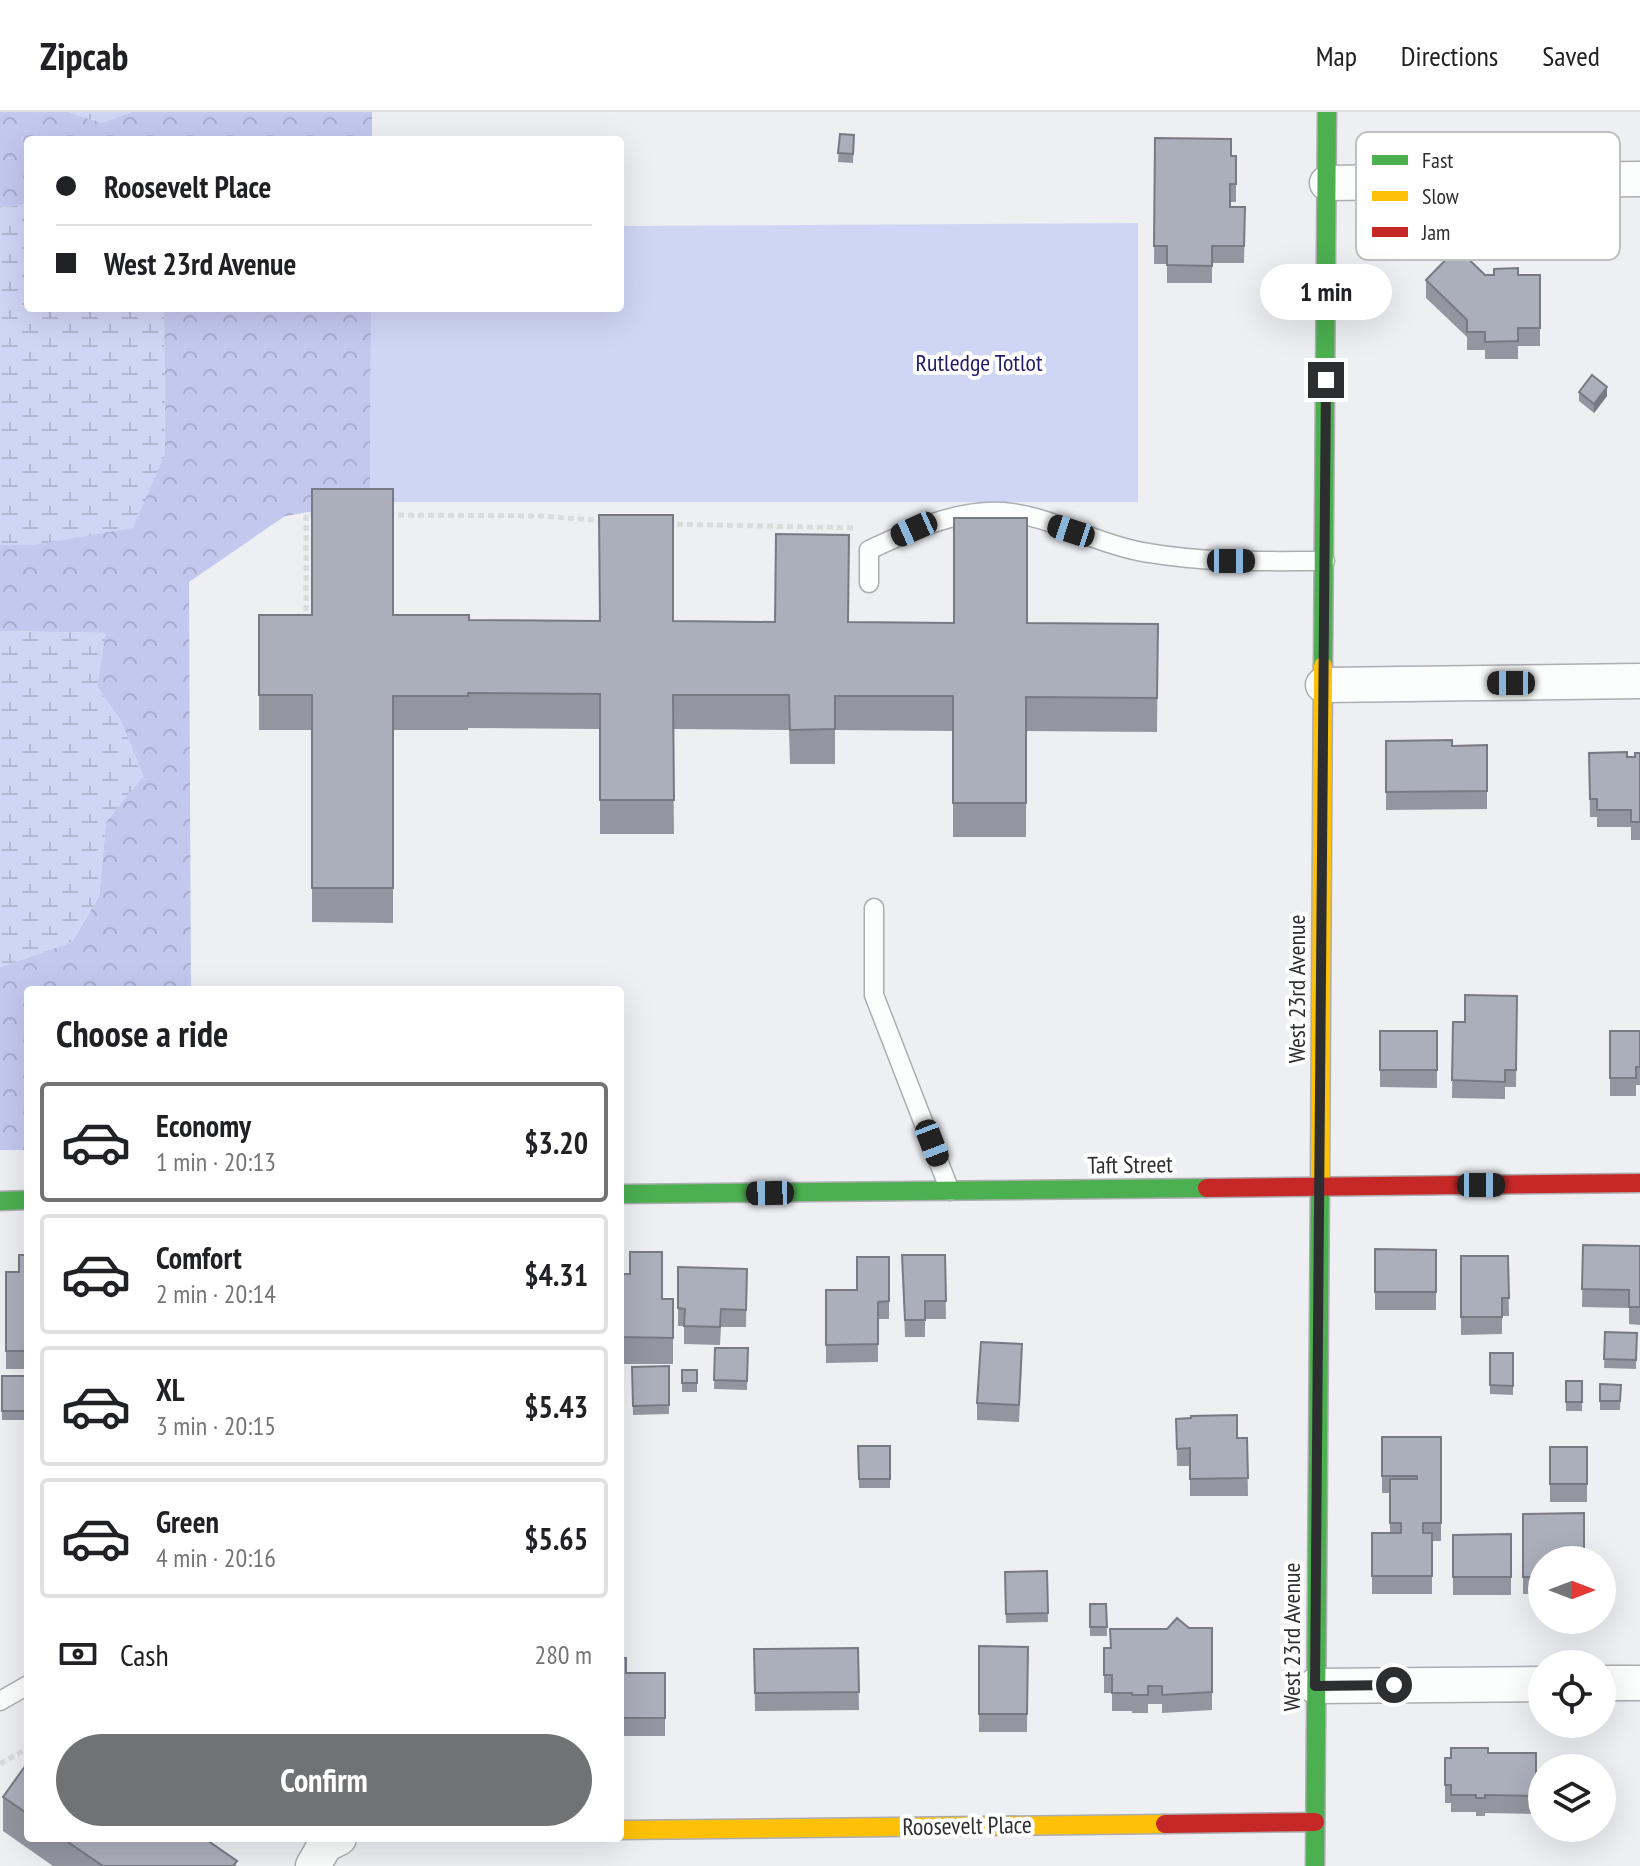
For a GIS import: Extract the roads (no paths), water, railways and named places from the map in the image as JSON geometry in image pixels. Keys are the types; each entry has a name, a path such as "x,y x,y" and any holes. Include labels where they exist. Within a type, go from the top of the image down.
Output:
{"street":[{"name":"West 23rd Avenue","path":"1315,1866 1327,112"},
{"path":"1620,179 1640,179"},
{"path":"1327,183 1356,183"},
{"path":"1323,685 1640,681"},
{"name":"Taft Street","path":"624,1194 1640,1183"},
{"path":"0,1201 24,1200"},
{"path":"1616,1683 1640,1683"},
{"path":"1315,1686 1528,1684"},
{"name":"Roosevelt Place","path":"624,1830 1315,1822"}],"lane":[{"path":"869,583 869,550 914,529 987,512 1004,512 1034,519 1106,544 1145,553 1231,561 1325,561"},
{"path":"874,908 874,995 950,1191"},
{"path":"0,1701 24,1687"}],"park label":[{"name":"Rutledge Totlot","path":"979,363"}]}
